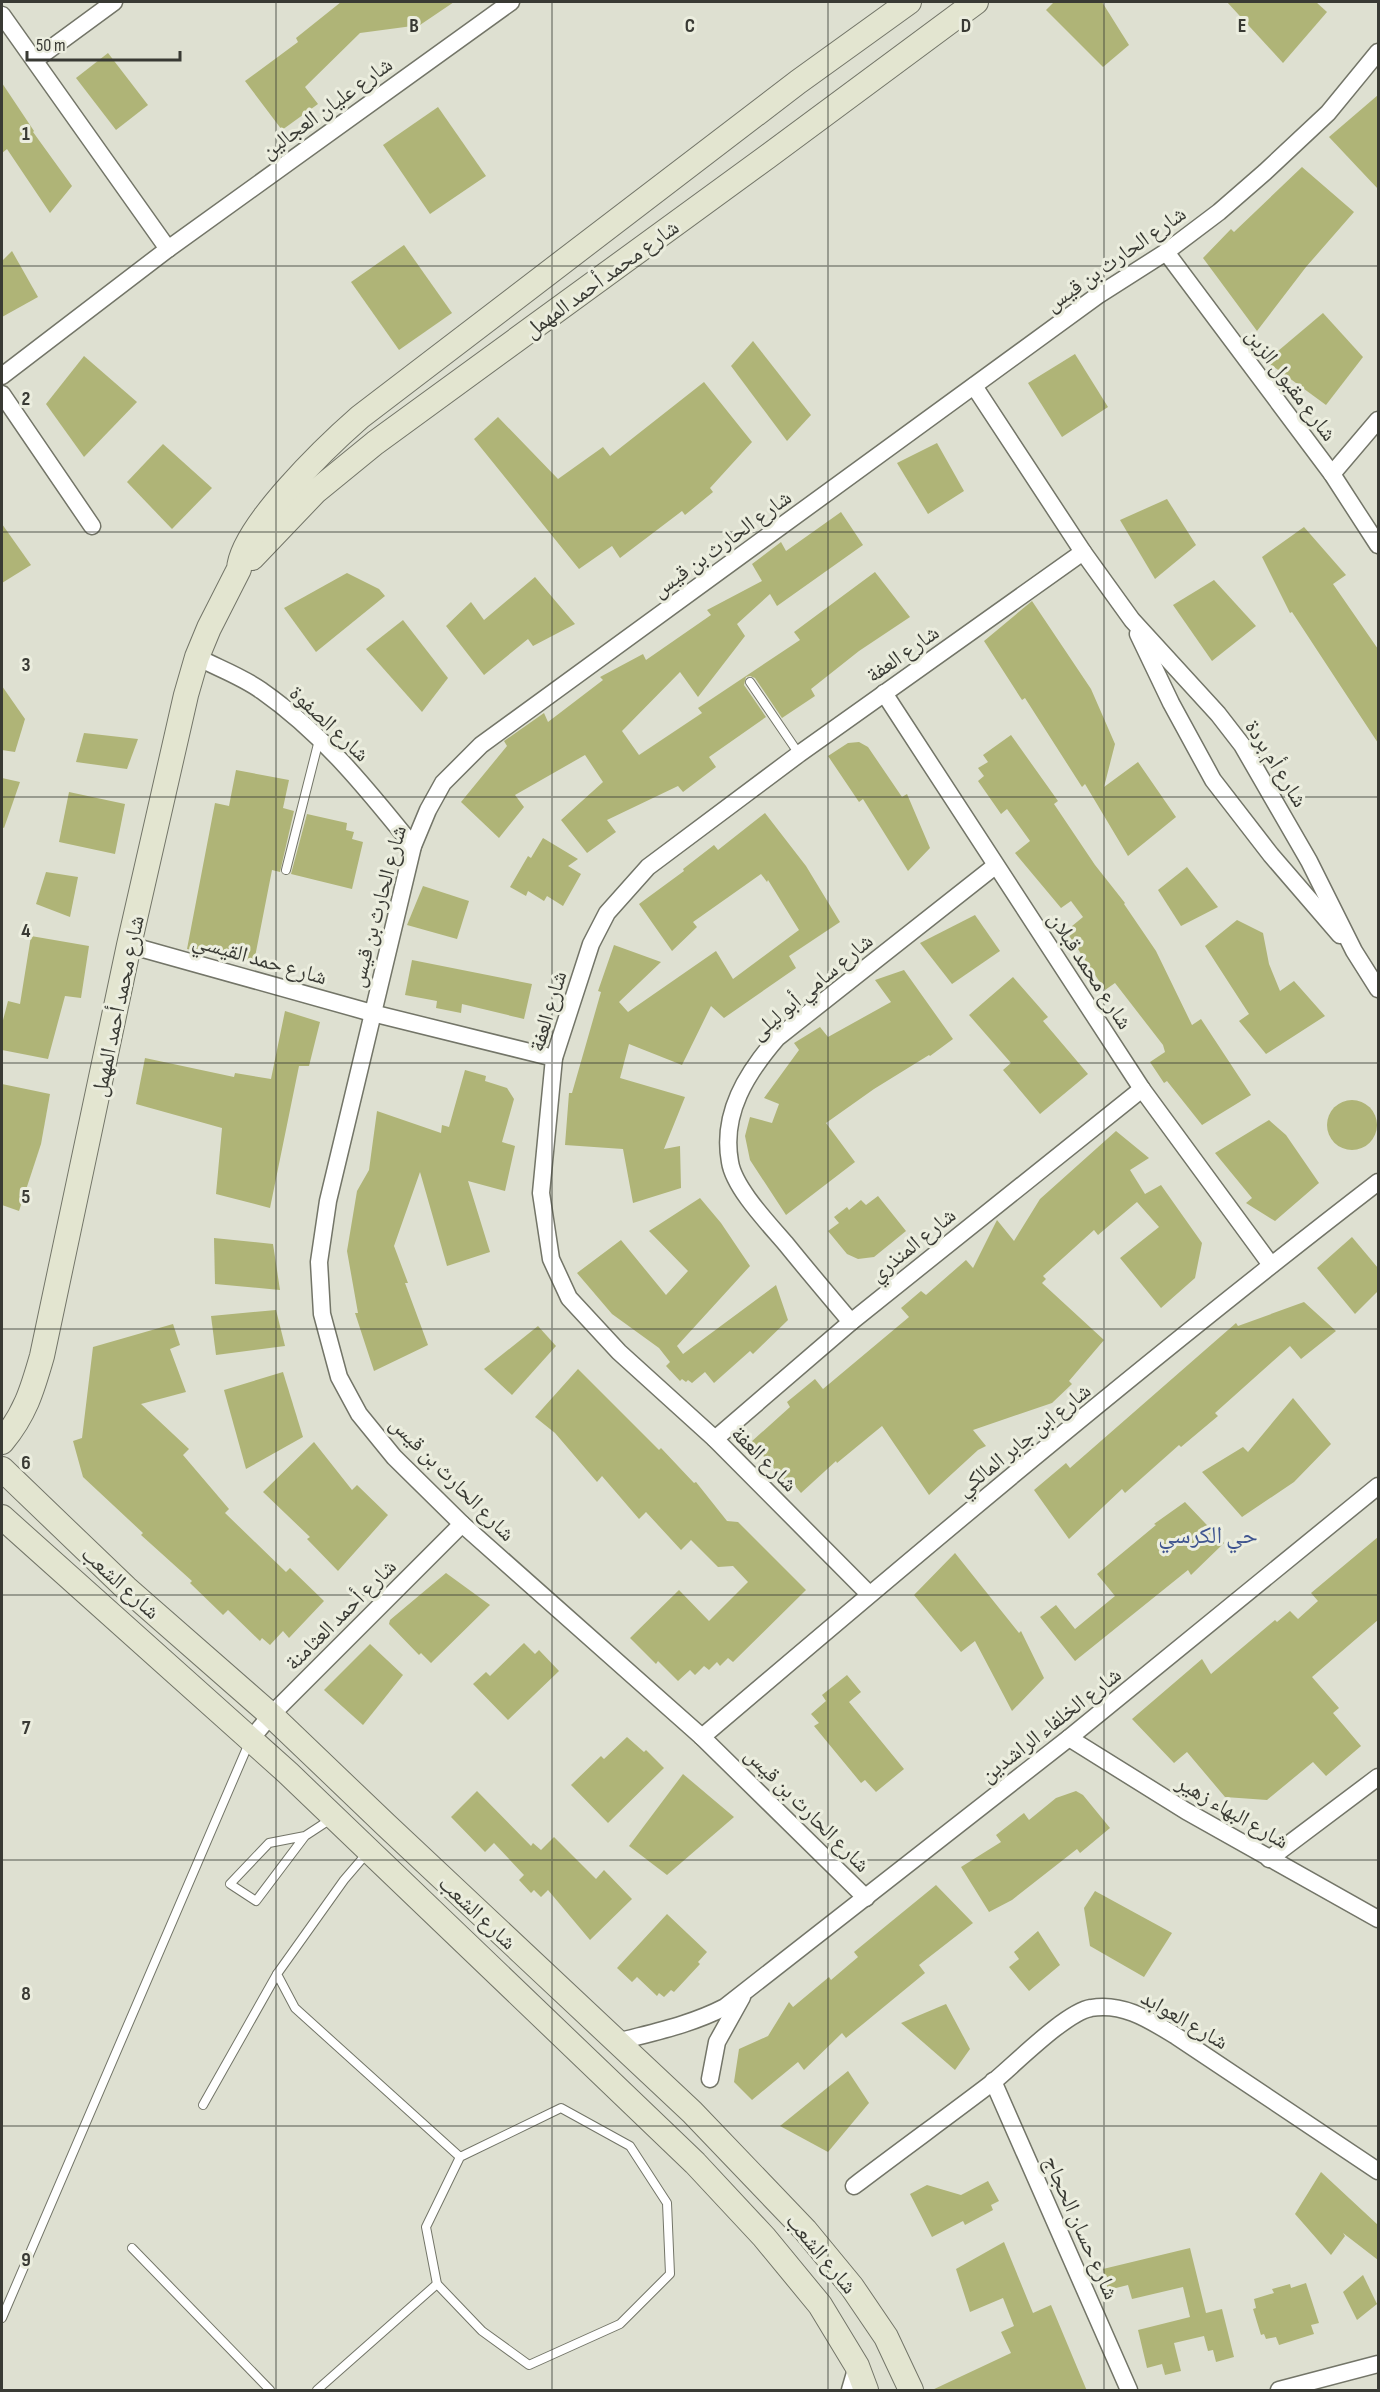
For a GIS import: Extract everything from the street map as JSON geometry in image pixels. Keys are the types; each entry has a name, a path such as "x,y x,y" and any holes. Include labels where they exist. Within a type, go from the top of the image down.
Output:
{"main road":[{"name":"شارع محمد أحمد المهمل","path":"239,569 239,560 249,539 285,493 333,441 360,417 788,89 909,2"},
{"name":"شارع محمد أحمد المهمل","path":"2,1442 16,1424 29,1400 42,1356 171,753 197,657 239,569 315,492 352,461 976,2"},
{"name":"شارع الشعب","path":"2,1469 126,1588 271,1715 692,2112 805,2230 852,2287 886,2337 911,2391"},
{"name":"شارع الشعب","path":"2,1517 251,1738 694,2163 764,2237 820,2305 857,2366 866,2391"}],"street":[{"path":"35,60 114,2"},
{"name":"شارع عليان العجالين","path":"2,376 168,249 511,2"},
{"path":"2,15 168,249"},
{"name":"شارع الحارث بن قيس","path":"866,1898 702,1737 462,1524 394,1457 359,1414 339,1377 322,1314 319,1262 328,1201 413,846 428,810 443,783 481,745 1097,296 1166,252 1219,212 1328,112 1378,52"},
{"name":"شارع مقبول الزبن","path":"1166,252 1332,474 1378,545"},
{"name":"شارع أم بردة","path":"974,386 1083,552 1132,620 1218,714 1242,746 1310,861 1354,951 1378,989"},
{"path":"2,394 92,526"},
{"path":"1332,474 1378,420"},
{"name":"شارع العفة","path":"869,1594 715,1439 619,1352 569,1298 550,1259 541,1193 554,1059 591,944 607,913 648,867 799,754 1083,552"},
{"name":"شارع أم بردة","path":"1132,620 1171,703 1213,780 1271,855 1354,951"},
{"name":"شارع الصفوة","path":"197,657 261,690 319,739 371,793 413,846"},
{"name":"شارع محمد قبلان","path":"884,693 1142,1089 1271,1265"},
{"name":"شارع سامي أبو ليلى","path":"851,1322 748,1199 730,1163 732,1113 741,1088 754,1065 777,1038 995,866"},
{"name":"شارع حمد القيسي","path":"129,945 372,1013 554,1059"},
{"name":"شارع المنذري","path":"715,1439 851,1322 1142,1089"},
{"name":"شارع ابن جابر المالكي","path":"702,1737 869,1594 1271,1265 1378,1182"},
{"name":"شارع الخلفاء الراشدين","path":"617,2042 678,2027 702,2019 725,2007 1069,1738 1378,1486"},
{"name":"شارع أحمد العثامنة","path":"251,1738 271,1715 462,1524"},
{"name":"شارع البهاء زهير","path":"1069,1738 1186,1811 1378,1918"},
{"path":"1269,1859 1378,1777"},
{"name":"شارع الخلفاء الراشدين","path":"710,2079 717,2042 746,1991"},
{"name":"شارع العوابد","path":"854,2186 993,2081 1067,2020 1088,2008 1103,2007 1125,2010 1176,2036 1378,2171"},
{"name":"شارع حسان الحجاج","path":"993,2081 1129,2391"},
{"path":"1279,2391 1378,2364"},
{"path":"850,2391 857,2366"}],"lane":[{"path":"750,682 799,754"},
{"path":"286,870 319,739"},
{"path":"2,2318 251,1738"},
{"path":"305,1836 269,1843 230,1884 256,1901 305,1836 334,1817"},
{"path":"203,2105 277,1974 344,1880 368,1851"},
{"path":"277,1974 295,2008 460,2157"},
{"path":"561,2108 630,2146 667,2203 670,2274 620,2324 528,2365 482,2331 437,2284 426,2227 460,2157 561,2108"},
{"path":"132,2248 270,2391"},
{"path":"317,2391 437,2284"}],"building":[{"path":"341,2 454,2 420,25 360,33 305,87 318,104 282,130 245,81 298,42 296,38"},
{"path":"1054,2 1102,2 1129,45 1103,67 1046,10"},
{"path":"1227,2 1316,2 1327,12 1283,63"},
{"path":"108,53 148,105 116,130 76,78"},
{"path":"2,83 33,132 72,186 50,213 7,149 2,153"},
{"path":"1378,95 1378,189 1329,137"},
{"path":"438,107 486,176 430,214 383,145"},
{"path":"1302,167 1354,212 1306,267 1257,331 1203,258 1231,229 1234,232"},
{"path":"404,245 452,313 399,350 351,282"},
{"path":"12,251 38,297 2,317 2,261"},
{"path":"1323,313 1363,357 1326,405 1266,361"},
{"path":"753,341 811,415 787,441 731,366"},
{"path":"1075,354 1108,407 1062,437 1028,383"},
{"path":"84,356 137,402 84,457 46,404"},
{"path":"704,382 752,442 710,488 713,492 685,515 682,511 620,558 612,546 579,569 474,439 498,417 558,479 603,447 610,456"},
{"path":"937,443 964,491 928,514 897,463"},
{"path":"163,444 212,488 172,529 127,482"},
{"path":"1167,499 1196,545 1155,579 1120,520"},
{"path":"841,512 863,545 777,606 770,594 737,624 745,636 698,697 680,672 622,731 639,755 702,713 698,708 800,640 794,632 875,572 910,617 859,651 811,689 815,696 782,718 755,678 746,677 744,685 766,717 709,757 716,767 683,792 678,786 607,820 616,832 587,853 561,820 603,782 585,755 515,795 524,807 499,838 461,802 507,746 504,741 544,713 548,722 603,680 600,677 643,654 646,660 711,615 707,610 762,581 752,564 781,542 786,551"},
{"path":"2,524 31,565 2,583"},
{"path":"1304,527 1346,575 1333,584 1378,649 1378,743 1292,612 1290,613 1262,557"},
{"path":"347,573 379,589 385,596 316,652 284,608"},
{"path":"535,577 575,624 533,646 528,639 484,675 446,626 471,602 484,620"},
{"path":"1214,580 1256,626 1212,661 1173,605"},
{"path":"1032,601 1091,689 1115,744 1104,787 1138,762 1176,817 1128,856 1085,784 1082,787 1025,698 1022,700 984,641"},
{"path":"403,620 448,678 422,712 366,649"},
{"path":"2,686 25,719 15,752 2,750"},
{"path":"84,733 138,739 127,769 76,762"},
{"path":"1011,735 1058,801 1054,804 1095,865 1125,903 1156,951 1192,1025 1201,1019 1251,1095 1202,1125 1167,1081 1164,1083 1150,1062 1165,1052 1163,1045 1115,983 1105,990 1066,931 1083,917 1071,901 1061,908 1015,853 1030,841 1007,809 1001,814 978,781 984,776 978,768 988,762 983,755"},
{"path":"859,742 868,747 902,797 907,794 930,848 908,871 863,799 859,802 828,756 848,743"},
{"path":"236,770 289,780 283,808 294,811 280,872 272,870 254,962 187,949 215,803 229,806"},
{"path":"2,778 20,782 4,828 2,827"},
{"path":"69,792 125,804 115,854 59,842"},
{"path":"765,813 806,866 840,922 789,956 796,968 724,1018 711,1006 682,1065 629,1044 620,1078 685,1097 664,1149 680,1146 681,1188 633,1203 623,1149 565,1145 569,1093 572,1093 601,992 598,991 614,945 661,962 619,1002 628,1012 716,951 733,979 799,930 768,880 767,882 761,874 693,922 697,927 672,951 639,904 684,871 683,869 714,845 718,850"},
{"path":"307,814 347,823 346,830 354,832 352,839 363,842 352,889 291,874"},
{"path":"543,838 578,859 568,866 581,874 563,906 547,896 544,901 528,891 526,896 510,887 528,856 531,858"},
{"path":"1187,867 1218,907 1181,926 1158,890"},
{"path":"46,872 78,877 70,917 36,904"},
{"path":"423,886 469,901 457,939 407,925"},
{"path":"975,915 1000,951 952,984 920,943"},
{"path":"1237,920 1263,933 1269,964 1280,991 1294,981 1325,1016 1266,1054 1239,1021 1249,1014 1205,946"},
{"path":"31,936 89,946 81,998 65,996 48,1059 2,1050 2,1024 8,1001 20,1004"},
{"path":"412,960 532,984 524,1019 462,1004 461,1013 436,1008 437,1001 405,995"},
{"path":"904,970 953,1039 930,1056 874,1089 826,1123 855,1162 786,1215 750,1160 745,1136 750,1117 772,1123 779,1104 764,1098 799,1050 794,1043 820,1027 828,1037 891,1002 875,980"},
{"path":"1013,977 1048,1017 1043,1021 1088,1074 1040,1114 1003,1070 1011,1063 969,1015"},
{"path":"285,1011 320,1022 309,1066 299,1066 270,1208 216,1194 222,1128 136,1104 145,1058 234,1077 235,1073 271,1079"},
{"path":"465,1070 486,1076 485,1081 507,1088 514,1099 502,1142 515,1146 505,1191 468,1181 490,1252 447,1266 420,1172 394,1246 428,1345 374,1371 355,1313 358,1313 347,1251 357,1191 369,1170 377,1111 441,1133 442,1125 449,1127"},
{"path":"2,1084 50,1094 41,1144 19,1211 2,1205"},
{"path":"1352,1100 1370,1107 1377,1125 1370,1143 1352,1150 1334,1143 1327,1125 1334,1107"},
{"path":"1269,1120 1286,1135 1319,1183 1275,1221 1246,1203 1252,1198 1215,1153"},
{"path":"1116,1131 1149,1158 1130,1170 1145,1194 1161,1185 1202,1243 1195,1278 1161,1308 1120,1258 1159,1227 1137,1202 1098,1235 1094,1230 1043,1276 1046,1279 1042,1283 1104,1340 1069,1381 1072,1384 1052,1403 973,1430 986,1446 978,1450 929,1495 882,1426 837,1463 836,1461 801,1493 790,1480 787,1483 751,1442 790,1407 787,1402 815,1379 823,1389 909,1317 901,1308 921,1291 926,1295 966,1260 973,1268 997,1220 1014,1241 1040,1199"},
{"path":"878,1196 906,1231 874,1257 858,1259 847,1254 828,1231 839,1223 834,1217 847,1207 849,1210 861,1200 866,1205"},
{"path":"700,1198 721,1223 750,1266 677,1346 683,1354 776,1285 788,1320 753,1354 750,1351 714,1383 705,1372 692,1383 682,1379 680,1381 666,1366 670,1362 659,1348 612,1314 577,1273 621,1240 666,1295 688,1271 649,1231"},
{"path":"1352,1237 1378,1268 1378,1291 1355,1314 1317,1268"},
{"path":"214,1238 273,1244 280,1290 215,1284"},
{"path":"1304,1302 1336,1331 1301,1359 1290,1346 1215,1413 1218,1416 1181,1447 1179,1445 1125,1493 1122,1489 1069,1539 1034,1490 1066,1463 1070,1468 1236,1323 1238,1326"},
{"path":"276,1310 285,1346 216,1355 211,1316"},
{"path":"173,1324 180,1345 170,1349 186,1392 141,1404 189,1449 183,1455 229,1509 225,1513 286,1572 290,1568 324,1601 289,1638 283,1631 270,1645 262,1638 260,1641 228,1610 223,1615 190,1583 192,1581 141,1535 143,1533 83,1477 73,1441 82,1438 93,1347"},
{"path":"538,1326 556,1346 512,1395 484,1369"},
{"path":"578,1369 659,1450 661,1448 694,1483 696,1482 727,1521 738,1522 806,1590 733,1662 728,1658 720,1666 717,1662 709,1670 704,1666 695,1675 690,1670 678,1681 658,1661 656,1664 630,1638 679,1590 709,1621 748,1582 733,1566 718,1567 691,1540 681,1550 646,1512 639,1519 602,1476 597,1482 555,1433 535,1417"},
{"path":"283,1372 303,1437 246,1469 224,1390"},
{"path":"1293,1398 1331,1444 1294,1482 1242,1517 1202,1472 1243,1447 1248,1452"},
{"path":"314,1442 352,1490 357,1485 388,1515 338,1571 307,1539 310,1537 263,1492"},
{"path":"1185,1502 1224,1543 1191,1575 1188,1570 1075,1661 1040,1617 1056,1605 1075,1629 1115,1596 1097,1574 1156,1525 1154,1524"},
{"path":"1378,1537 1378,1620 1312,1677 1339,1708 1333,1713 1361,1746 1326,1776 1313,1762 1267,1800 1225,1797 1187,1752 1174,1763 1132,1719 1202,1659 1211,1674 1275,1620 1277,1622 1290,1611 1298,1619 1318,1601 1311,1593"},
{"path":"955,1553 1019,1633 1021,1631 1044,1678 1012,1711 975,1641 961,1652 914,1595"},
{"path":"446,1573 490,1605 431,1663 421,1653 419,1655 389,1624 390,1620"},
{"path":"524,1643 535,1654 539,1650 559,1671 508,1720 473,1684 486,1672 490,1676"},
{"path":"370,1644 403,1675 363,1725 324,1690"},
{"path":"847,1675 861,1692 849,1702 904,1769 876,1792 865,1780 861,1783 814,1726 819,1723 811,1714 826,1701 822,1695"},
{"path":"627,1737 644,1752 646,1750 664,1768 608,1823 571,1785 601,1756 604,1759"},
{"path":"683,1774 734,1817 667,1875 629,1846"},
{"path":"477,1791 531,1846 533,1843 541,1850 554,1837 596,1879 604,1870 632,1899 590,1940 548,1890 541,1897 534,1890 531,1893 519,1880 524,1875 494,1843 485,1852 451,1817"},
{"path":"1076,1791 1083,1795 1110,1828 1080,1853 1077,1849 1012,1900 989,1912 961,1867 1001,1842 996,1835 1024,1813 1029,1820 1056,1798"},
{"path":"936,1885 973,1923 919,1965 925,1973 846,2038 842,2033 804,2070 798,2062 752,2100 734,2082 739,2049 768,2036 789,2002 793,2007 829,1977 831,1980 858,1957 854,1952"},
{"path":"1095,1891 1172,1933 1144,1977 1090,1946 1084,1908"},
{"path":"667,1914 707,1952 698,1962 700,1964 674,1992 671,1990 664,1997 659,1993 657,1996 637,1977 632,1982 617,1968"},
{"path":"1038,1931 1060,1965 1029,1991 1009,1967 1019,1959 1014,1952"},
{"path":"946,2004 970,2049 955,2070 901,2023"},
{"path":"848,2071 869,2103 828,2152 780,2126"},
{"path":"1321,2172 1378,2225 1378,2260 1343,2233 1345,2236 1331,2255 1295,2214"},
{"path":"988,2181 999,2201 991,2205 993,2210 965,2225 963,2221 932,2237 910,2194 927,2185 961,2195"},
{"path":"1004,2242 1033,2313 1051,2305 1087,2391 930,2391 1011,2353 1001,2332 1014,2326 1003,2298 970,2312 956,2269"},
{"path":"1190,2248 1206,2313 1222,2309 1234,2357 1216,2362 1213,2350 1208,2351 1204,2336 1174,2343 1181,2371 1165,2375 1162,2364 1147,2368 1138,2330 1190,2317 1183,2287 1132,2299 1128,2285 1108,2290 1103,2269"},
{"path":"1363,2275 1377,2304 1357,2320 1343,2292"},
{"path":"1306,2283 1319,2323 1311,2325 1314,2334 1279,2345 1276,2337 1266,2339 1264,2334 1261,2335 1253,2309 1256,2308 1254,2299 1274,2293 1272,2289 1290,2284 1291,2288"}],"district":[{"name":"حي الكرسي","path":"1208,1535"}]}
